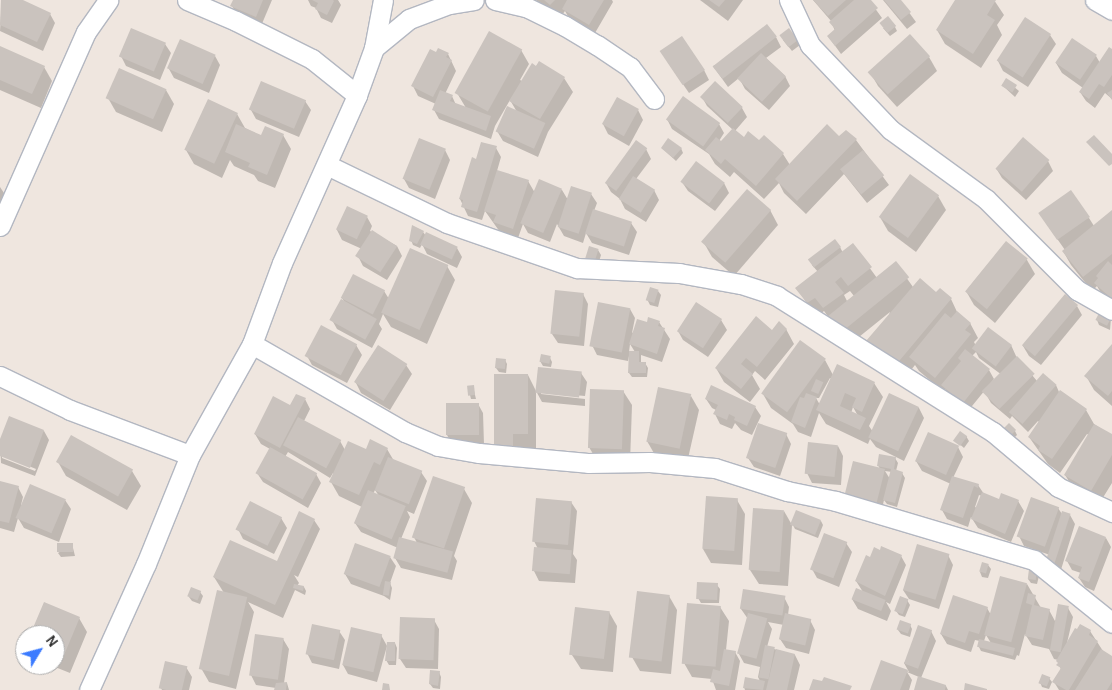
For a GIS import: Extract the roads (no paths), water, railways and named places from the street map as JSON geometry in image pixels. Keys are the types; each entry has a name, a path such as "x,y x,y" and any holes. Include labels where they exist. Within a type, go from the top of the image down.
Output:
{"street":[{"path":"0,226 86,32 108,0"},
{"path":"187,0 236,20 312,59 357,95"},
{"path":"89,690 146,564 190,455 252,344 282,263 357,95 374,48 383,0"},
{"path":"374,48 409,19 449,4 474,0"},
{"path":"495,0 526,7 565,26 597,45 630,67 654,99"},
{"path":"789,0 810,45 890,130 986,199 1077,290 1112,310"},
{"path":"1095,0 1112,10"},
{"path":"327,165 447,223 577,268 679,273 741,284 777,296 993,432 1058,487 1112,512"},
{"path":"252,344 405,432 438,446 479,453 588,463 650,462 715,468 787,491 836,502 1034,560 1112,623"},
{"path":"0,376 70,410 190,455"}]}
